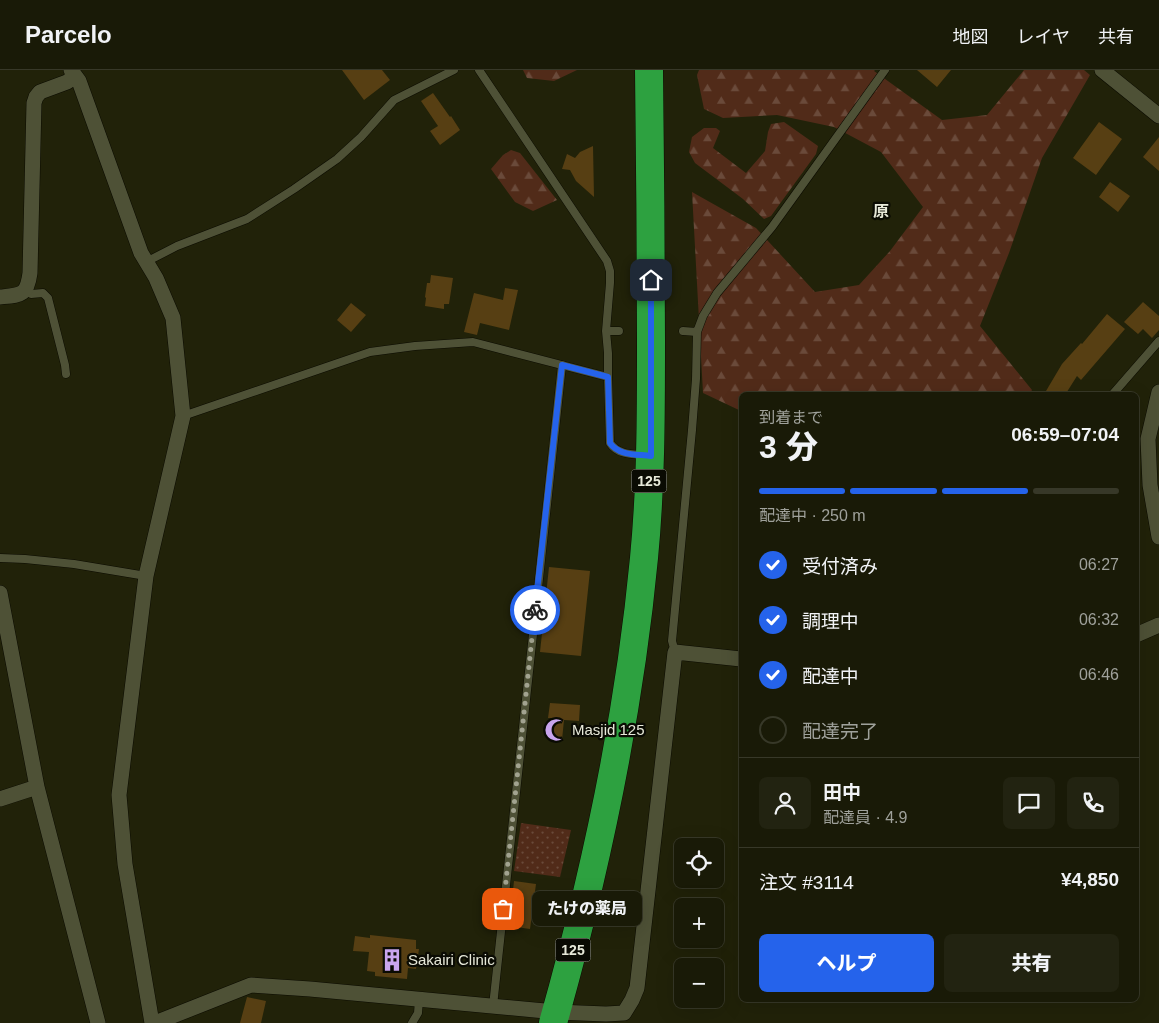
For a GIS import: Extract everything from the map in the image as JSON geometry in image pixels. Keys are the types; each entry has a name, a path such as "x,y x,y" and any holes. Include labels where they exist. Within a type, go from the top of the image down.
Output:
{"highway":[{"name":"125","path":"554,1018 589,887 602,830 630,673 644,558 651,456 649,70"}],"street":[{"path":"1102,70 1159,116"},
{"path":"0,297 22,294 28,284 30,273 34,103 40,92 67,82 73,73 79,81 141,253 156,278 173,318 183,416 146,576 119,795 125,864 154,1023 251,985 493,1006 554,1018 624,1013 637,988 675,652 739,659"},
{"path":"1159,392 1148,439 1150,485 1159,537"},
{"path":"0,593 37,787 98,1023"},
{"path":"1139,633 1159,625"},
{"path":"0,799 37,787"}],"lane":[{"path":"146,262 178,246 247,219 294,190 337,159 361,137 394,100 454,70"},
{"path":"479,70 607,260 610,271 606,331 610,443 614,448 625,453 651,456"},
{"path":"675,652 672,641 692,430 697,332 703,316 717,293 772,227 885,70"},
{"path":"25,291 31,294 43,294 48,298 66,374"},
{"path":"606,331 619,331"},
{"path":"683,331 697,332"},
{"path":"1115,392 1159,341"},
{"path":"183,416 370,352 473,342 608,377"},
{"path":"493,1006 562,365"},
{"path":"0,558 25,558 74,564 146,576"},
{"path":"412,1023 418,1013 419,1000"}],"green space":[{"path":"523,70 577,70 554,81 527,78"},
{"path":"699,70 875,70 942,120 987,115 1024,70 1084,70 1090,75 1042,158 1009,253 980,326 1032,390 1031,392 739,392 739,410 703,393 692,192 756,228 815,292 859,285 890,251 923,207 881,152 834,127 777,115 723,118 704,109 697,75"},
{"path":"784,122 818,146 816,154 771,216 764,219 743,199 695,163 689,152 692,137 704,128 716,128 720,131 713,148 746,173 765,151 771,124"},
{"path":"511,150 520,153 557,200 533,211 515,202 491,169 503,155"},
{"path":"521,823 571,830 560,877 514,871"}],"building":[{"path":"342,70 382,70 390,80 364,100"},
{"path":"917,70 951,70 937,87"},
{"path":"433,93 460,130 440,145 430,131 438,126 421,101"},
{"path":"1099,122 1122,139 1096,175 1073,158"},
{"path":"1159,137 1159,171 1143,157"},
{"path":"593,146 594,197 576,181 570,170 562,169 567,154 575,158 580,152"},
{"path":"1110,182 1130,196 1118,212 1099,197"},
{"path":"431,275 453,278 449,304 444,304 444,309 425,306 427,283 430,283"},
{"path":"505,288 518,290 509,330 480,323 477,335 464,332 474,293 503,300"},
{"path":"1143,302 1159,316 1159,330 1152,338 1143,329 1138,334 1124,322"},
{"path":"351,303 366,315 351,332 337,320"},
{"path":"1107,314 1125,329 1081,380 1077,376 1067,392 1046,391 1062,364"},
{"path":"549,567 590,571 581,656 540,652"},
{"name":"Masjid 125","path":"550,703 580,705 579,721 564,720 562,740 549,740 551,718 548,718"},
{"path":"514,881 536,884 530,929 509,926"},
{"name":"Sakairi Clinic","path":"370,935 416,940 416,949 419,949 416,969 408,968 407,979 375,976 375,972 367,971 369,952 353,951 355,936 370,938"},
{"path":"247,997 266,1001 261,1023 240,1023"}],"way so far":[{"path":"503,909 535,610"}],"place":[{"name":"Masjid 125","path":"556,730"},
{"name":"たけの薬局","path":"503,909"},
{"name":"Sakairi Clinic","path":"392,960"}],"district":[{"name":"原","path":"881,211"}],"route":[{"path":"535,610 562,365 608,377 610,443 614,448 625,453 651,456 651,280"}]}
